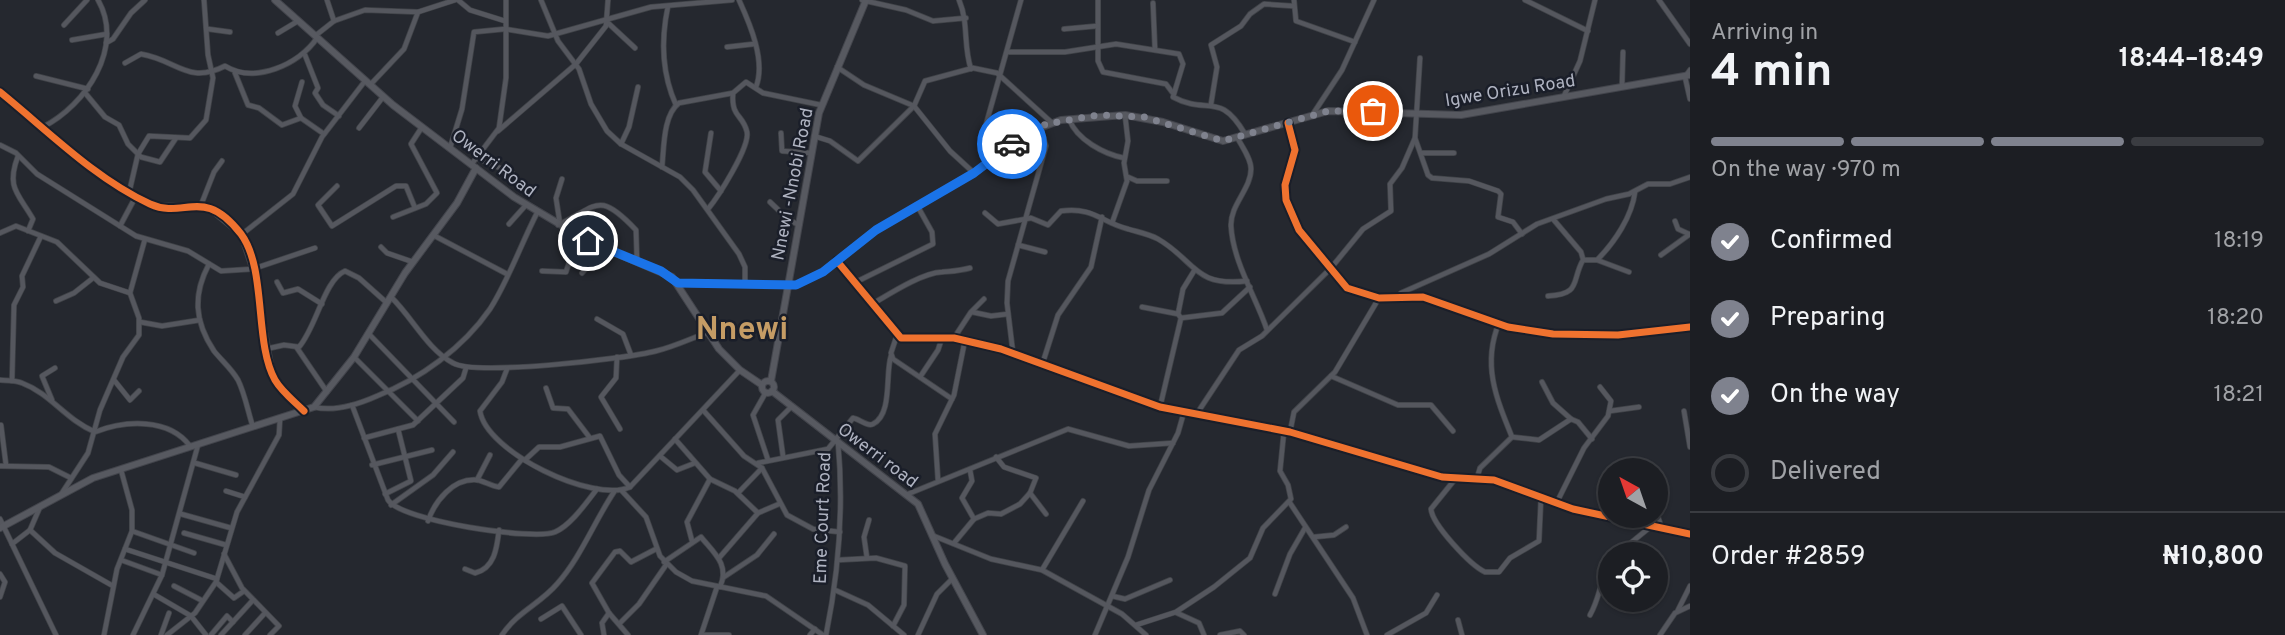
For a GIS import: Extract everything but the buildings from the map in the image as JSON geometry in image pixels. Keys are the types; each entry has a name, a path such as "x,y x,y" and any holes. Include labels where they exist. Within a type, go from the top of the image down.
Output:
{"main road":[{"name":"Owerri Road","path":"275,0 383,97 537,213 578,236 667,274 678,283"},
{"name":"Nnewi -Nnobi Road","path":"769,392 774,386 771,381 821,105 865,0"},
{"name":"Igwe Orizu Road","path":"678,283 787,287 809,280 866,237 974,173 1051,122 1125,115 1163,122 1212,139 1238,139 1312,115 1343,110 1461,116 1688,74"},
{"path":"1,524 62,493 121,470 314,407 354,357 413,262 457,203 474,166"},
{"path":"678,283 706,333 740,370 769,392"},
{"path":"762,385 771,381"},
{"name":"Owerri road","path":"769,392 908,494 921,508 952,579 983,635"}],"street":[{"path":"64,25 87,0"},
{"path":"43,127 73,107 87,92 106,43 106,18 98,0"},
{"path":"106,43 113,39 131,13 145,0"},
{"path":"130,193 138,154 149,136 190,138 203,126 214,73 208,55 204,0"},
{"path":"327,0 334,21"},
{"path":"234,73 255,75 305,55 316,37 334,21 365,10 418,12 456,0 470,10 505,20"},
{"path":"498,131 506,86 506,0"},
{"path":"541,0 555,34 576,64 598,118 621,144 688,184 744,264 745,285"},
{"path":"474,166 476,158 498,131 576,64 608,20 608,0"},
{"path":"450,148 462,109 474,32 505,29 540,36 608,20 659,3 668,6 733,0"},
{"path":"739,0 751,28 759,75 756,87"},
{"path":"865,0 933,20 966,18"},
{"path":"959,0 966,18 965,49 971,69"},
{"path":"988,163 982,142 1021,0"},
{"path":"1098,0 1098,61 1105,74 1166,84 1176,99 1191,104 1211,104 1224,108 1246,136"},
{"path":"1312,115 1331,91 1374,0"},
{"path":"1525,0 1588,31"},
{"path":"1564,96 1580,61 1595,0"},
{"path":"1659,0 1690,44"},
{"path":"659,3 667,13"},
{"path":"1153,3 1155,50"},
{"path":"1211,104 1217,68 1209,49 1211,45 1241,26 1250,14 1264,4 1293,3 1296,21 1355,41"},
{"path":"662,167 666,130 676,105 668,87 661,44 668,6"},
{"path":"241,235 293,194 324,134 368,83 404,49 418,12"},
{"path":"608,20 635,48"},
{"path":"278,33 298,21"},
{"path":"1064,29 1097,26"},
{"path":"208,29 230,32"},
{"path":"72,40 107,34"},
{"path":"727,47 754,44"},
{"path":"1008,52 1029,54 1116,44 1179,54 1183,59 1172,93"},
{"path":"1622,86 1623,52"},
{"path":"125,63 141,54 197,75 214,73 225,66 234,73 248,105 259,107 282,125 301,118"},
{"path":"305,55 318,88 315,93 323,105 339,116"},
{"path":"1196,415 1238,350 1267,330 1331,268 1354,237 1391,211 1390,184 1402,168 1415,138 1420,58"},
{"path":"836,66 864,85 914,106 950,151 974,173"},
{"path":"814,136 830,141 858,161 914,106 925,82 971,69 1000,75 1051,122"},
{"path":"1688,74 1690,99"},
{"path":"36,76 87,92 105,117 118,125 128,144 144,159 160,162 176,138"},
{"path":"302,82 294,103 301,118 324,134"},
{"path":"676,105 733,93 746,82 763,93 821,105"},
{"path":"621,144 629,127 638,87"},
{"path":"0,92 83,160 130,193 165,207 201,205 217,212 241,235 253,269 266,349 276,381 304,411"},
{"path":"708,209 721,191 748,135 732,109 733,93"},
{"path":"359,128 383,97"},
{"path":"1112,223 1128,177 1124,158 1128,141 1125,115"},
{"path":"1069,119 1078,133 1104,153 1124,158"},
{"path":"1288,123 1295,150 1285,185 1286,200 1299,230 1347,288 1379,298 1423,297 1526,331 1564,335 1618,335 1690,327"},
{"path":"393,217 426,204 437,193 411,144 422,127"},
{"path":"1013,353 1008,314 1008,281 1046,146 1040,127"},
{"path":"710,133 705,172 721,191"},
{"path":"781,133 782,151 811,153"},
{"path":"1415,138 1426,171 1432,178 1469,181 1500,192 1498,217 1513,222 1522,234"},
{"path":"1238,139 1249,160 1251,174 1237,202 1231,226 1267,330"},
{"path":"0,145 37,173 120,226 145,239 188,251 226,272 253,269 315,248"},
{"path":"1422,153 1454,153"},
{"path":"18,156 12,181 18,201 33,219 28,231"},
{"path":"476,158 512,173"},
{"path":"201,205 214,172 222,161"},
{"path":"1128,177 1137,181 1167,181"},
{"path":"1367,635 1355,603 1289,502 1288,485 1279,467 1294,412 1331,376 1379,298 1420,287 1537,224 1635,192 1648,184 1670,184 1690,177"},
{"path":"562,179 556,198 559,224 592,205 605,205 636,230 636,261"},
{"path":"337,186 318,205 332,226 396,186 406,186 415,208"},
{"path":"1597,260 1616,238 1621,224 1633,209 1635,192"},
{"path":"120,226 136,196"},
{"path":"769,202 799,225"},
{"path":"509,224 526,205"},
{"path":"856,282 933,244 932,232 918,206"},
{"path":"985,214 998,224 1031,218 1048,225 1059,212 1065,210 1090,212 1159,240 1194,271 1217,281 1249,284"},
{"path":"314,407 352,405 414,380 469,335 489,310 537,213"},
{"path":"1043,362 1058,315 1091,267 1102,217"},
{"path":"1548,296 1566,294 1573,288 1583,260 1581,252 1553,219"},
{"path":"1675,220 1678,229 1690,234"},
{"path":"0,233 13,226 64,246 103,285 130,293"},
{"path":"1661,255 1690,234"},
{"path":"433,235 508,274"},
{"path":"12,381 14,305 23,287 22,275 41,236"},
{"path":"542,271 566,272 578,236"},
{"path":"62,493 82,465 95,432 97,417 123,357 139,335 140,322 130,293 145,239"},
{"path":"1018,245 1045,252"},
{"path":"381,247 387,253 413,262"},
{"path":"582,273 604,248"},
{"path":"1583,260 1597,260 1629,272"},
{"path":"837,261 874,303 897,335 906,339 965,340 1043,362 1160,407 1287,431 1428,474 1494,480 1556,503 1598,514"},
{"path":"209,264 197,294 200,320 214,351 225,360 238,382 253,427"},
{"path":"874,303 906,285 942,272 949,274 970,268"},
{"path":"297,348 310,333 332,280 345,271 389,300 443,357 466,368 507,369 631,355 658,350 706,333"},
{"path":"1160,407 1179,336 1183,289 1194,271"},
{"path":"56,301 80,289 93,277"},
{"path":"277,282 283,293 298,289 322,304"},
{"path":"1142,307 1179,316 1222,313 1249,284"},
{"path":"954,338 971,312 984,299"},
{"path":"971,312 991,316 1008,314"},
{"path":"597,319 623,334 631,355"},
{"path":"140,322 162,326 200,320"},
{"path":"1499,323 1489,353 1499,409 1512,437"},
{"path":"368,333 454,422"},
{"path":"738,493 760,465 768,460 811,454 832,446 853,418 872,425 881,415 897,335"},
{"path":"920,377 938,350 942,338"},
{"path":"938,480 935,434 952,399 965,340"},
{"path":"266,349 284,345 297,348 327,392"},
{"path":"891,356 952,399"},
{"path":"354,357 418,422"},
{"path":"617,357 616,379 601,397 620,429"},
{"path":"53,401 43,376 55,368"},
{"path":"364,438 418,422 463,378 466,368"},
{"path":"507,369 480,415 489,430 524,459 571,482 614,491 630,487 740,370"},
{"path":"1331,376 1398,405 1431,405 1452,431"},
{"path":"0,380 25,384 53,401 75,423 95,432 118,425 168,427 195,446 195,463 166,564 155,595 133,635"},
{"path":"114,380 130,400 139,391"},
{"path":"1542,382 1553,403 1578,422 1592,439"},
{"path":"1556,503 1610,411 1611,401 1600,387"},
{"path":"546,388 553,408 568,409 590,438"},
{"path":"768,460 753,415 769,392"},
{"path":"352,405 372,465 391,505 428,521 499,530 553,533 565,525 597,489"},
{"path":"783,456 778,420 791,407"},
{"path":"1610,411 1639,407"},
{"path":"703,410 744,456 760,465 787,515 804,526 839,532"},
{"path":"1684,411 1690,447"},
{"path":"1095,635 1112,596 1149,490 1173,443 1184,412"},
{"path":"167,635 191,616 216,581 231,528 244,497 279,435 281,419"},
{"path":"1512,437 1539,440 1571,419"},
{"path":"1,425 3,465 50,467 71,478"},
{"path":"385,494 411,481 398,429"},
{"path":"908,494 1068,429 1129,446 1173,443"},
{"path":"1477,478 1480,468 1512,437"},
{"path":"428,521 441,496 460,484 477,480 499,487 524,459 539,447 560,447 590,438 601,438 619,475 630,487"},
{"path":"675,439 710,480 738,493 742,501 758,513"},
{"name":"Eme Court Road","path":"824,635 835,590 838,559 837,441"},
{"path":"372,465 432,450"},
{"path":"391,505 433,475 453,452"},
{"path":"477,480 490,456"},
{"path":"660,456 677,470 695,463"},
{"path":"954,543 974,519 988,513 1000,514 1020,504 1030,493 1036,478 1003,467 996,457"},
{"path":"195,463 236,475"},
{"path":"104,635 113,586 132,531 132,510 121,470"},
{"path":"970,470 972,481 962,498 974,519"},
{"path":"1456,478 1431,509 1431,515 1451,541 1485,572 1499,572 1510,558 1539,541 1541,498"},
{"path":"692,541 687,522 710,480"},
{"path":"226,491 244,497"},
{"path":"502,635 516,617 549,593 565,575 614,491"},
{"path":"622,491 646,517 656,549 665,564 692,581 765,596 824,635"},
{"path":"1030,493 1045,514"},
{"path":"1042,570 1083,501"},
{"path":"1136,625 1176,612 1195,602 1250,558 1263,528 1289,502"},
{"path":"719,558 758,513 779,504"},
{"path":"12,544 30,530 40,505"},
{"path":"181,514 231,528"},
{"path":"867,558 864,537 869,520"},
{"path":"1,524 56,635"},
{"path":"1313,537 1326,537 1346,527"},
{"path":"1275,594 1290,554 1305,528"},
{"path":"1631,542 1648,528"},
{"path":"1656,528 1690,534"},
{"path":"30,530 55,553 113,586"},
{"path":"465,569 470,573 480,572 491,562 499,530"},
{"path":"132,531 194,553"},
{"path":"184,533 226,545"},
{"path":"729,635 703,635 718,587 724,577 757,555 774,534"},
{"path":"934,536 991,559 1042,570 1108,606 1146,635"},
{"path":"620,623 639,604 665,564 692,541 702,538 711,552 719,558 724,577"},
{"path":"125,549 216,581 234,598 244,591"},
{"path":"628,635 609,613 592,586 606,562 618,551 631,562 656,549"},
{"path":"224,553 244,591 279,626 270,635"},
{"path":"838,559 867,558 903,565 906,569 902,584 904,605 893,626"},
{"path":"121,560 162,575"},
{"path":"0,574 5,582 0,597"},
{"path":"918,635 937,594 952,579"},
{"path":"1112,596 1125,599 1170,580"},
{"path":"174,586 202,600"},
{"path":"1660,635 1690,586"},
{"path":"835,590 857,599 904,635"},
{"path":"155,595 191,616 206,635"},
{"path":"1387,635 1426,614 1437,595"},
{"path":"221,635 253,600"},
{"path":"1590,615 1598,601"},
{"path":"541,620 562,606 581,635"},
{"path":"1677,611 1690,606"},
{"path":"161,635 169,612"},
{"path":"1176,612 1199,623 1204,635"},
{"path":"245,635 265,613"},
{"path":"604,635 602,623 609,613"},
{"path":"211,635 227,616 233,622"},
{"path":"1458,620 1462,635"},
{"path":"810,635 815,629"},
{"path":"1220,635 1240,631 1244,635"}],"cycle path":[{"path":"0,92 90,167 129,193 162,208 205,207 228,219 241,234 254,266 269,365 278,384 304,411"},
{"path":"1288,123 1295,150 1285,185 1286,200 1299,230 1347,288 1379,298 1423,297 1508,327 1553,334 1618,335 1690,327"},
{"path":"837,261 901,338 954,338 1001,349 1160,407 1290,432 1442,477 1494,480 1573,509 1690,534"}],"way so far":[{"path":"1012,144 1046,124 1098,115 1144,117 1223,141 1328,111 1373,111"}],"district":[{"name":"Nnewi","path":"742,328"}],"route":[{"path":"588,241 661,271 678,283 787,287 796,285 823,272 876,230 974,173 1012,144"}]}
